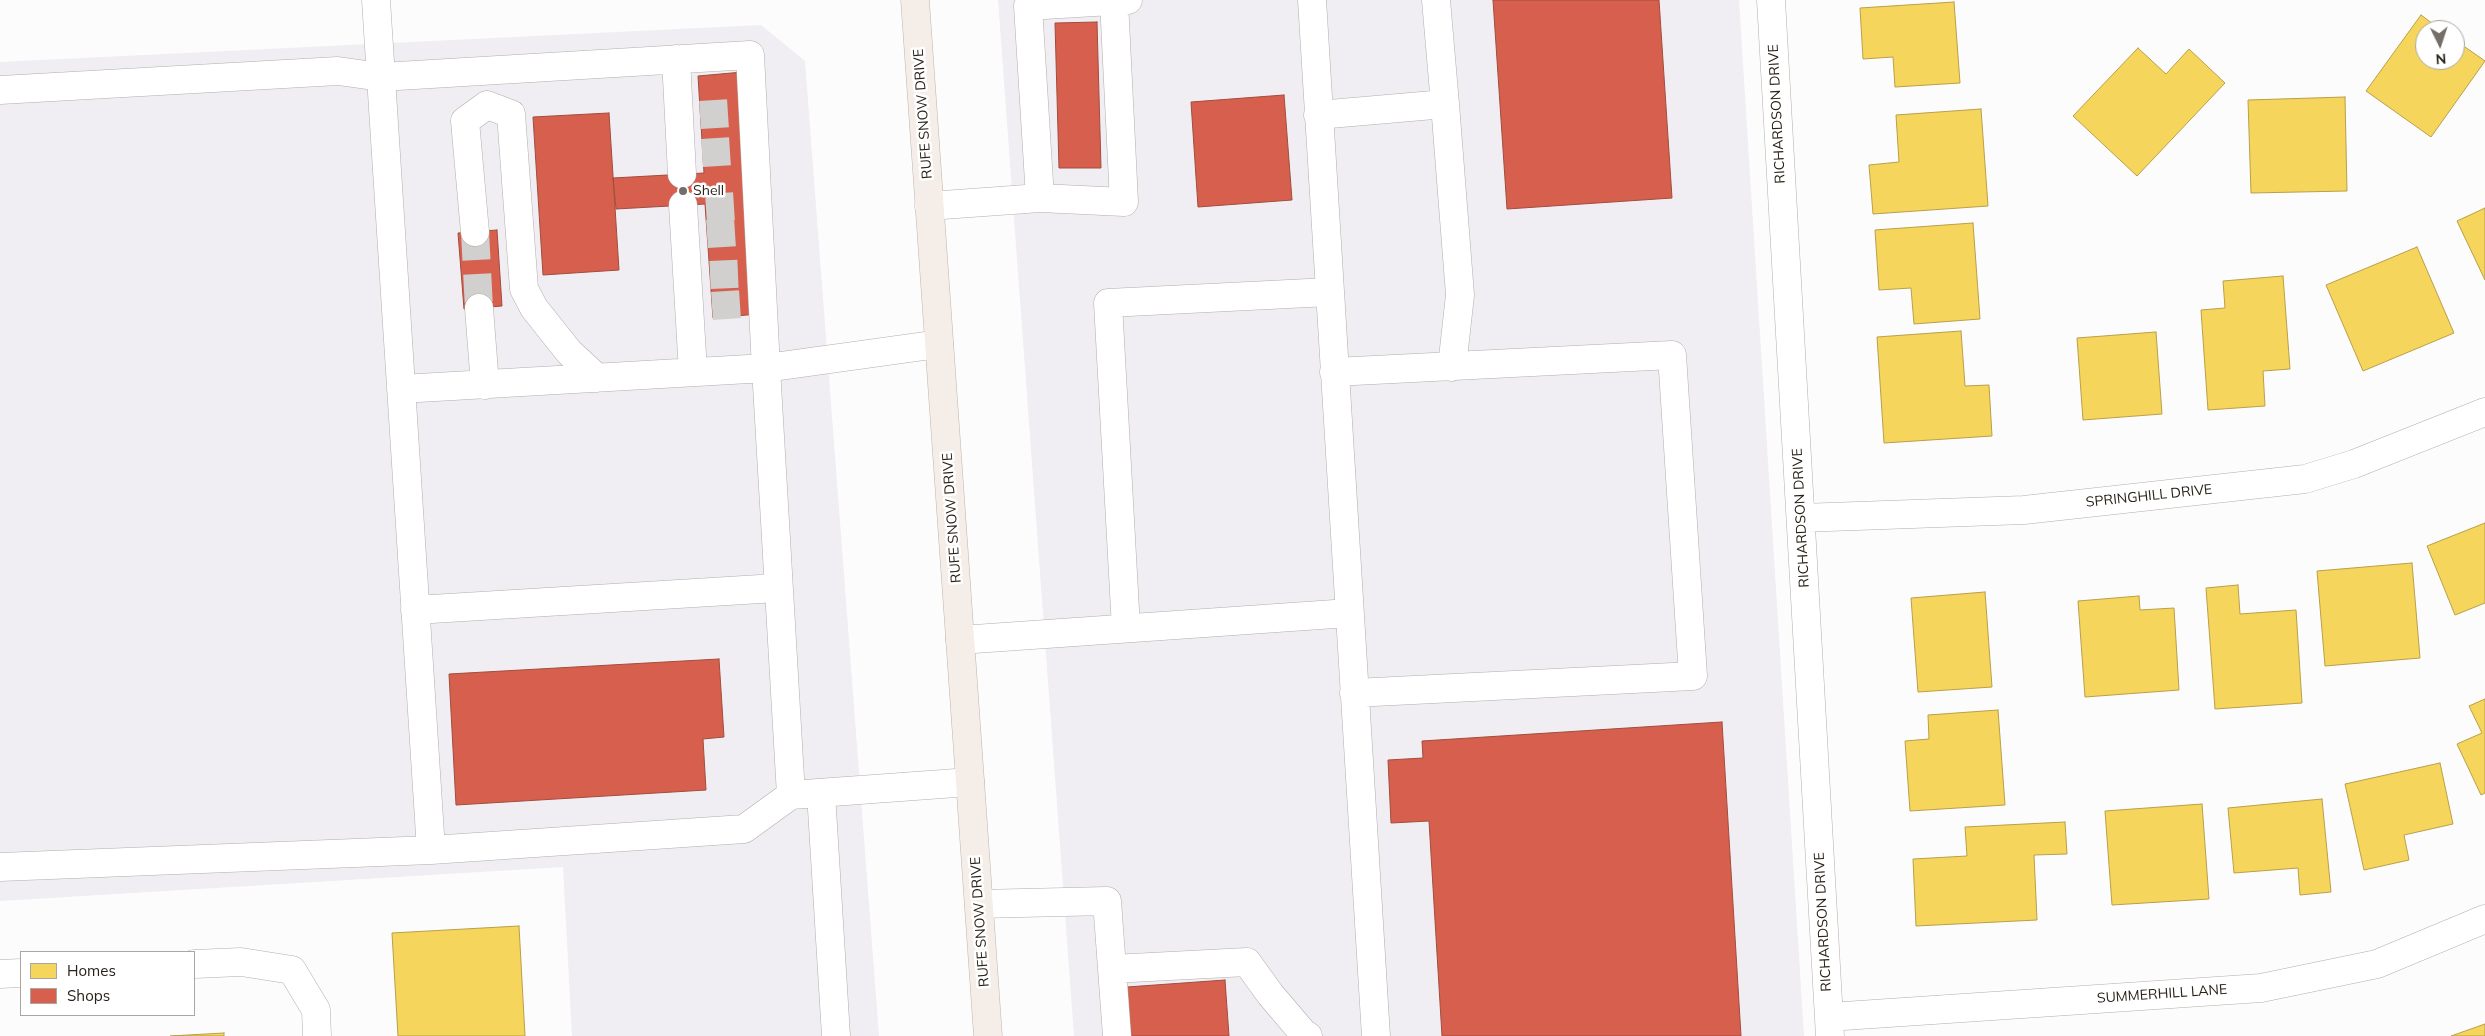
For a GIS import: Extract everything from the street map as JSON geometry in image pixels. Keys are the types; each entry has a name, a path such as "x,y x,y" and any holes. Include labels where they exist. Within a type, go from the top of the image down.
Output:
{"main road":[{"name":"RUFE SNOW DRIVE","path":"915,0 928,206 988,1036"}],"street":[{"path":"376,0 431,850"},
{"path":"1312,0 1376,1036"},
{"path":"1436,0 1460,295 1452,367"},
{"name":"RICHARDSON DRIVE","path":"1771,0 1829,1026"},
{"path":"928,206 1040,198 1124,202 1121,1 1028,6 1040,198"},
{"path":"0,90 338,71 381,77 750,55 749,112 791,795"},
{"path":"676,59 689,116 688,161"},
{"path":"484,71 487,105"},
{"path":"1318,115 1445,104"},
{"path":"475,232 465,121 487,105"},
{"path":"487,105 512,114 524,289 534,308 569,352 597,378"},
{"path":"693,218 701,306 693,372"},
{"path":"1126,628 1108,303 1329,292"},
{"path":"479,308 485,385"},
{"path":"401,389 766,368 939,344"},
{"path":"1334,372 1672,355 1693,676 1354,693"},
{"name":"SPRINGHILL DRIVE","path":"1801,518 2024,510 2305,479 2354,464 2485,412"},
{"path":"416,610 777,588"},
{"path":"960,640 1349,613"},
{"path":"0,867 431,850 744,829 791,795 970,782"},
{"path":"821,793 836,1036"},
{"path":"978,904 1107,902 1117,1036"},
{"name":"SUMMERHILL LANE","path":"1829,1026 2261,988 2377,964 2485,919"},
{"path":"195,964 241,962 292,970 316,1010 316,1036"},
{"path":"1112,968 1247,962 1270,994 1304,1034 1308,1036"},
{"path":"0,974 20,973"}],"shaded area":[{"path":"998,0 1739,0 1804,1036 1074,1036"},
{"path":"761,25 805,61 879,1036 572,1036 563,867 0,901 0,62"}],"building: Homes":[{"path":"1954,2 1960,83 1895,87 1893,57 1863,59 1860,8"},
{"path":"2421,15 2428,20 2417,20"},
{"path":"2415,23 2415,70 2465,70 2465,47 2485,61 2431,137 2366,91"},
{"path":"2138,48 2166,74 2189,49 2225,83 2137,176 2073,116"},
{"path":"2345,97 2347,191 2251,193 2248,100"},
{"path":"1981,109 1988,206 1873,214 1869,165 1899,162 1896,115"},
{"path":"2485,208 2485,280 2457,221"},
{"path":"1973,223 1980,319 1914,324 1911,288 1879,290 1875,230"},
{"path":"2417,247 2454,333 2363,371 2326,285"},
{"path":"2283,276 2290,369 2263,371 2265,406 2208,410 2201,310 2225,308 2223,281"},
{"path":"1961,331 1965,386 1989,385 1992,436 1884,443 1877,337"},
{"path":"2156,332 2162,414 2083,420 2077,338"},
{"path":"2485,523 2485,603 2455,615 2427,546"},
{"path":"2412,563 2420,658 2325,666 2317,571"},
{"path":"2238,585 2240,614 2296,610 2302,703 2215,709 2206,588"},
{"path":"1985,592 1992,687 1918,692 1911,598"},
{"path":"2139,596 2140,610 2174,608 2179,690 2085,697 2078,601"},
{"path":"2485,699 2485,793 2481,795 2457,744 2482,733 2469,706"},
{"path":"1998,710 2005,805 1910,811 1905,741 1929,739 1928,715"},
{"path":"2440,763 2453,824 2404,835 2409,860 2364,870 2345,784"},
{"path":"2322,799 2331,892 2300,895 2298,868 2234,873 2228,808"},
{"path":"2202,804 2209,899 2112,905 2105,811"},
{"path":"2065,822 2067,854 2034,855 2037,920 1916,926 1913,859 1967,856 1965,827"},
{"path":"519,926 525,1036 398,1036 392,933"},
{"path":"2485,1024 2485,1036 2451,1036"},
{"path":"224,1033 224,1036 170,1036"}],"building: Shops":[{"path":"1493,0 1659,0 1672,198 1507,209"},
{"path":"1097,22 1101,168 1059,168 1055,23"},
{"name":"Shell","path":"743,72 758,314 713,318 705,204 616,209 613,178 704,173 698,76"},
{"path":"1284,95 1292,200 1198,207 1191,102"},
{"path":"609,113 619,270 543,275 533,117"},
{"path":"497,230 502,306 464,309 458,233"},
{"path":"719,659 724,737 703,739 706,790 456,805 449,674"},
{"path":"1722,722 1741,1036 1442,1036 1429,821 1391,823 1388,760 1423,758 1422,741"},
{"path":"1225,980 1229,1036 1131,1036 1127,987"}],"tunnel":[{"path":"700,115 746,112"},
{"path":"702,153 748,150"},
{"path":"706,208 752,205"},
{"path":"707,234 753,231"},
{"path":"475,232 479,308"},
{"path":"710,275 756,273"},
{"path":"712,306 757,303"}],"place":[{"name":"Shell","path":"683,191"}]}
